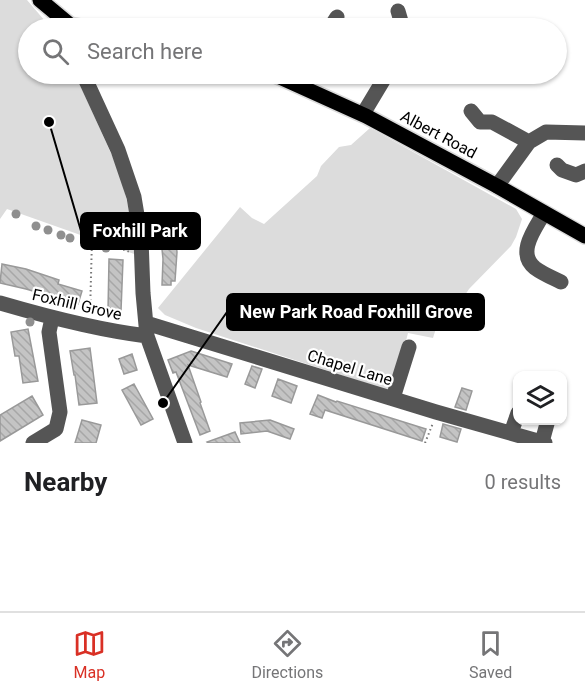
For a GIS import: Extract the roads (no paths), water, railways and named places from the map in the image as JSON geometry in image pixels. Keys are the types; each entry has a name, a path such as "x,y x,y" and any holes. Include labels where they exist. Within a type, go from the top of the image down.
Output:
{"main road":[{"path":"40,0 59,18"},
{"name":"Albert Road","path":"307,84 585,236"}],"street":[{"path":"398,11 400,18"},
{"path":"88,84 118,150 134,197 142,256 146,329 185,443"},
{"path":"363,114 381,84"},
{"path":"471,111 480,122 492,122 529,142"},
{"path":"497,186 529,142 546,132 585,133"},
{"path":"557,165 562,170 576,176 585,171"},
{"path":"544,213 532,234 526,256 534,268 561,282"},
{"name":"Foxhill Grove","path":"0,303 118,333 146,329"},
{"path":"33,443 56,429 60,412 49,332 52,318"},
{"name":"Chapel Lane","path":"146,329 543,442"},
{"path":"393,398 409,347"},
{"path":"511,433 514,425"},
{"path":"543,442 547,425"}],"place":[{"name":"Foxhill Park","path":"49,122"},
{"name":"New Park Road Foxhill Grove","path":"163,403"}]}
